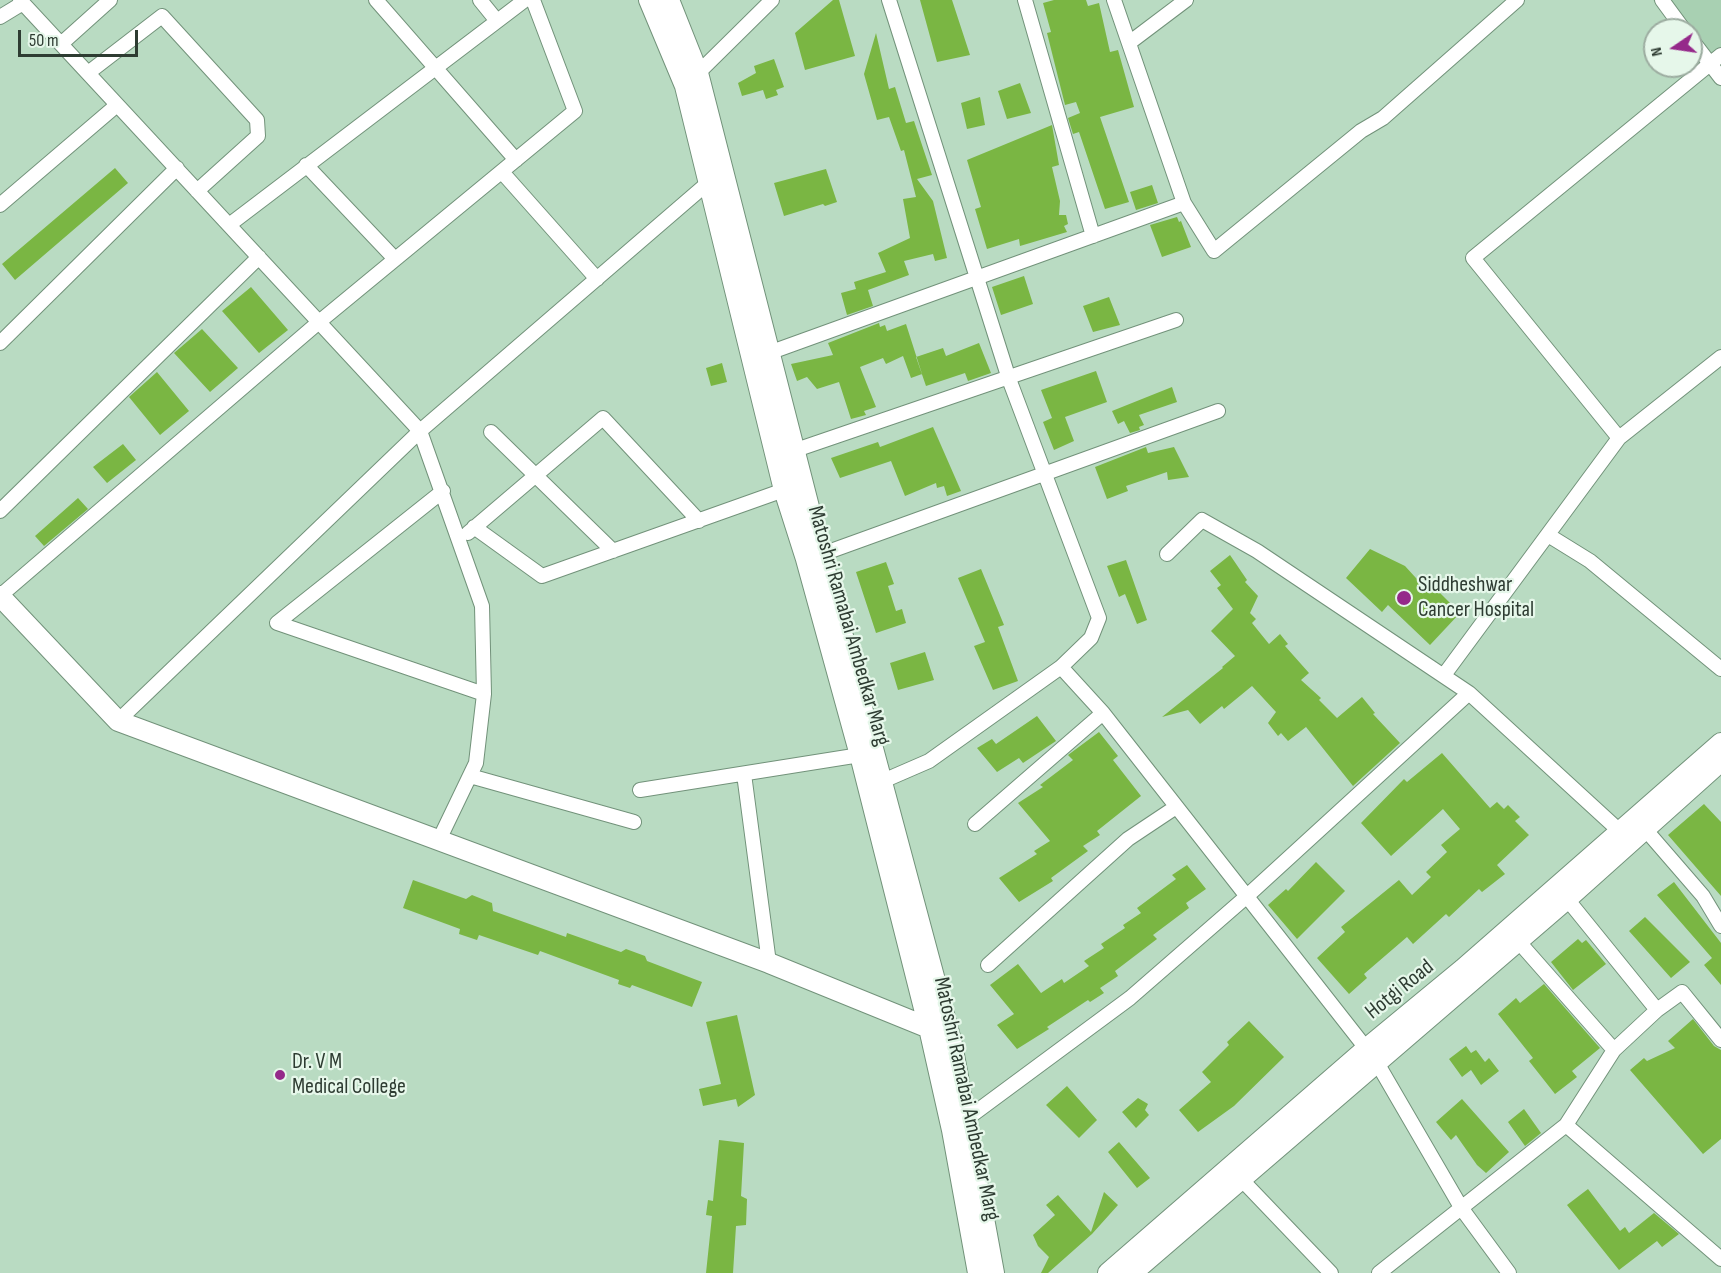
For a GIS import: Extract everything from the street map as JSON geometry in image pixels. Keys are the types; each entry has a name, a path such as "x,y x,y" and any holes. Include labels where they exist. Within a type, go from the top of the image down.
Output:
{"street":[{"path":"61,44 110,0"},
{"path":"376,0 516,160"},
{"path":"480,0 497,21"},
{"path":"229,225 525,0"},
{"path":"533,0 575,111 319,322 0,596 118,720 769,963 929,1028"},
{"name":"Matoshri Ramabai Ambedkar Marg","path":"649,0 692,80 709,182 762,355 785,453 784,490 813,557 860,755 875,784 929,1028 959,1124 978,1273"},
{"path":"669,0 692,80 762,355 1184,203"},
{"path":"692,80 772,0"},
{"path":"875,784 929,760 1061,667 1091,638 1099,618 1009,379 889,0"},
{"path":"1025,0 1093,236"},
{"path":"1114,0 1184,203 1215,251 1361,131 1383,118 1517,0"},
{"path":"1129,43 1185,0"},
{"path":"1662,0 1675,18"},
{"path":"0,17 21,2 420,431 443,490 482,606 484,694 476,763 439,840"},
{"path":"88,73 162,16 257,120 258,136 197,191"},
{"path":"1703,49 1716,59 1721,78"},
{"path":"1619,438 1473,258 1716,59"},
{"path":"0,205 117,105"},
{"path":"306,165 395,260"},
{"path":"0,343 177,168"},
{"path":"502,172 597,279"},
{"path":"118,720 420,431 709,182"},
{"path":"0,511 259,257"},
{"path":"994,1273 959,1124 951,1044 875,784 785,453 1009,379 1176,320"},
{"path":"1444,675 1619,438 1721,357"},
{"path":"813,557 1218,411"},
{"path":"460,540 603,418 699,521"},
{"path":"491,432 613,551"},
{"path":"443,490 277,623 484,694"},
{"path":"474,527 542,576 784,490"},
{"path":"1167,554 1202,520 1257,551 1444,675 1468,693 1703,896 1721,926"},
{"path":"1548,535 1590,561 1721,669"},
{"path":"1061,667 1103,713 1371,1055 1462,1209 1509,1273"},
{"path":"959,1124 1130,998 1246,897 1468,693"},
{"path":"975,824 1103,713"},
{"name":"Hotgi Road","path":"1108,1273 1371,1055 1518,941 1567,899 1721,743"},
{"path":"640,790 860,755"},
{"name":"Hotgi Road","path":"1132,1273 1241,1179 1463,969 1721,761"},
{"path":"744,774 769,963"},
{"path":"470,776 634,822"},
{"path":"988,965 1128,839 1176,807"},
{"path":"1567,899 1657,1010"},
{"path":"1518,941 1614,1050"},
{"path":"1379,1273 1566,1125 1614,1050 1657,1010 1682,992 1721,1040"},
{"path":"1566,1125 1721,1259"},
{"path":"1241,1179 1331,1273"}],"shaded area":[{"path":"1653,0 1721,0 1721,87 1703,64 1703,18 1667,18"}],"building":[{"path":"833,0 839,0 855,56 805,70 795,33"},
{"path":"920,0 952,0 970,55 937,62"},
{"path":"1054,0 1086,0 1088,6 1099,3 1110,52 1118,50 1134,107 1100,117 1129,202 1105,209 1079,132 1073,134 1068,118 1080,113 1076,102 1065,105 1047,33 1051,32 1043,3"},
{"path":"876,33 889,89 895,87 906,123 914,121 932,175 917,179 933,201 947,258 935,261 933,254 904,261 909,275 868,290 873,306 847,315 841,293 856,289 854,282 886,272 878,253 910,238 903,199 916,197 904,150 901,151 889,117 877,120 864,74"},
{"path":"774,59 784,87 776,90 778,95 766,99 763,90 742,96 738,83 756,73 754,66"},
{"path":"1020,83 1031,113 1007,119 998,91"},
{"path":"980,97 985,125 967,129 961,103"},
{"path":"1052,125 1059,165 1052,167 1060,201 1059,215 1066,215 1068,224 1064,226 1067,232 1020,246 1019,239 987,249 975,209 981,207 967,160"},
{"path":"115,168 128,183 15,280 2,264"},
{"path":"826,169 837,202 784,216 774,183"},
{"path":"1152,185 1158,203 1136,210 1130,192"},
{"path":"1177,217 1179,222 1181,221 1191,247 1162,257 1150,225"},
{"path":"1024,276 1033,304 1001,315 992,287"},
{"path":"251,287 288,330 259,353 222,311"},
{"path":"1109,297 1120,325 1093,332 1083,306"},
{"path":"879,323 880,327 885,325 887,331 906,324 922,374 911,378 903,356 886,364 883,358 860,367 876,407 864,411 866,415 851,419 839,382 817,389 807,377 797,381 791,364 833,355 828,343"},
{"path":"202,329 238,368 210,392 174,353"},
{"path":"979,343 991,373 968,381 965,373 926,386 916,357 943,348 946,356"},
{"path":"722,363 727,382 711,386 706,368"},
{"path":"1096,371 1107,402 1065,417 1074,441 1054,450 1043,422 1052,418 1041,390"},
{"path":"157,372 189,411 160,435 129,397"},
{"path":"1172,387 1177,402 1139,415 1144,425 1139,427 1140,430 1130,433 1124,421 1118,424 1112,411"},
{"path":"933,427 961,491 947,496 944,486 937,488 936,483 905,496 891,461 840,478 831,458 878,442 880,447"},
{"path":"123,444 136,460 107,483 93,467"},
{"path":"1146,447 1148,453 1174,447 1189,477 1168,480 1167,472 1126,486 1128,491 1107,499 1095,467"},
{"path":"78,498 88,509 44,546 35,536"},
{"path":"1370,549 1405,566 1426,589 1433,586 1460,613 1430,645 1388,605 1382,612 1346,578"},
{"path":"1230,555 1247,580 1245,582 1258,596 1250,613 1256,619 1252,623 1269,644 1280,634 1288,644 1285,646 1309,673 1301,680 1321,698 1319,700 1337,718 1362,697 1375,713 1373,714 1400,743 1353,786 1306,727 1288,741 1281,733 1278,736 1268,723 1276,712 1252,686 1224,709 1222,706 1200,724 1188,710 1162,717 1235,656 1211,631 1233,609 1217,588 1221,585 1210,571"},
{"path":"1126,560 1147,620 1137,624 1125,594 1119,597 1107,566"},
{"path":"886,562 894,584 888,586 896,611 902,609 906,623 876,633 856,572"},
{"path":"981,569 1004,625 998,627 1018,681 993,690 974,646 985,642 958,578"},
{"path":"925,652 934,680 898,690 890,663"},
{"path":"1037,716 1056,741 1023,763 1019,758 997,772 977,748 992,739 996,744"},
{"path":"1099,732 1118,756 1113,760 1141,796 1097,831 1100,835 1083,846 1088,851 1051,878 1053,881 1019,902 999,878 1037,854 1034,851 1050,841 1018,803 1043,787 1040,785 1073,760 1068,755"},
{"path":"1442,753 1490,808 1497,802 1504,809 1508,805 1520,817 1515,821 1529,835 1497,865 1505,874 1482,892 1479,889 1449,917 1446,914 1413,944 1407,937 1364,974 1367,978 1349,994 1317,958 1345,932 1341,927 1399,880 1412,895 1431,877 1426,872 1447,852 1441,845 1460,829 1443,809 1391,856 1361,823 1404,779 1407,782"},
{"path":"1704,804 1721,822 1721,896 1668,835"},
{"path":"1316,862 1345,891 1297,939 1268,905 1286,889 1288,891"},
{"path":"1187,865 1206,889 1186,903 1189,908 1153,935 1157,939 1115,971 1118,976 1100,988 1104,993 1090,1002 1088,1000 1017,1049 997,1025 1014,1014 990,985 1018,964 1041,993 1062,979 1064,983 1089,966 1084,961 1104,948 1101,944 1125,928 1123,925 1141,913 1137,908 1176,879 1172,875"},
{"path":"413,880 466,899 472,895 492,903 493,911 566,937 567,933 621,952 626,949 645,956 647,961 702,982 692,1007 632,985 630,988 618,984 619,980 540,951 538,955 479,935 477,940 459,934 460,929 403,908"},
{"path":"1674,882 1721,943 1721,985 1704,965 1712,958 1657,895"},
{"path":"1645,917 1690,962 1671,978 1629,931"},
{"path":"1578,939 1582,943 1586,940 1606,964 1573,990 1551,962"},
{"path":"1544,984 1600,1048 1572,1071 1577,1077 1555,1094 1529,1061 1533,1058 1498,1014 1516,998 1520,1003"},
{"path":"737,1015 755,1095 738,1107 736,1099 703,1106 699,1089 721,1084 706,1022"},
{"path":"1693,1019 1714,1046 1721,1050 1721,1139 1703,1154 1630,1070 1644,1058 1647,1061 1675,1048 1668,1041"},
{"path":"1249,1021 1284,1057 1234,1106 1198,1132 1179,1110 1211,1082 1202,1072 1229,1045 1227,1042"},
{"path":"1466,1046 1471,1053 1476,1050 1485,1062 1489,1058 1499,1071 1481,1085 1471,1070 1462,1077 1449,1059"},
{"path":"1067,1086 1097,1120 1079,1138 1046,1105"},
{"path":"1138,1098 1148,1104 1145,1110 1149,1115 1136,1128 1122,1112"},
{"path":"1462,1099 1509,1152 1486,1173 1477,1165 1456,1135 1451,1140 1436,1122"},
{"path":"1524,1109 1541,1133 1525,1146 1508,1122"},
{"path":"719,1140 744,1143 741,1196 747,1199 746,1225 736,1226 733,1273 706,1273 712,1216 706,1215 708,1200 713,1201"},
{"path":"1119,1142 1150,1178 1137,1188 1108,1152"},
{"path":"1588,1189 1620,1231 1625,1227 1629,1233 1654,1213 1679,1234 1662,1247 1657,1241 1619,1270 1567,1205"},
{"path":"1104,1192 1118,1205 1092,1234 1048,1273 1041,1273 1049,1257 1038,1246 1033,1235 1055,1215 1046,1205 1058,1195 1091,1232"}],"place":[{"name":"Siddheshwar Cancer Hospital","path":"1404,598"},
{"name":"Dr. V M Medical College","path":"280,1075"}]}
